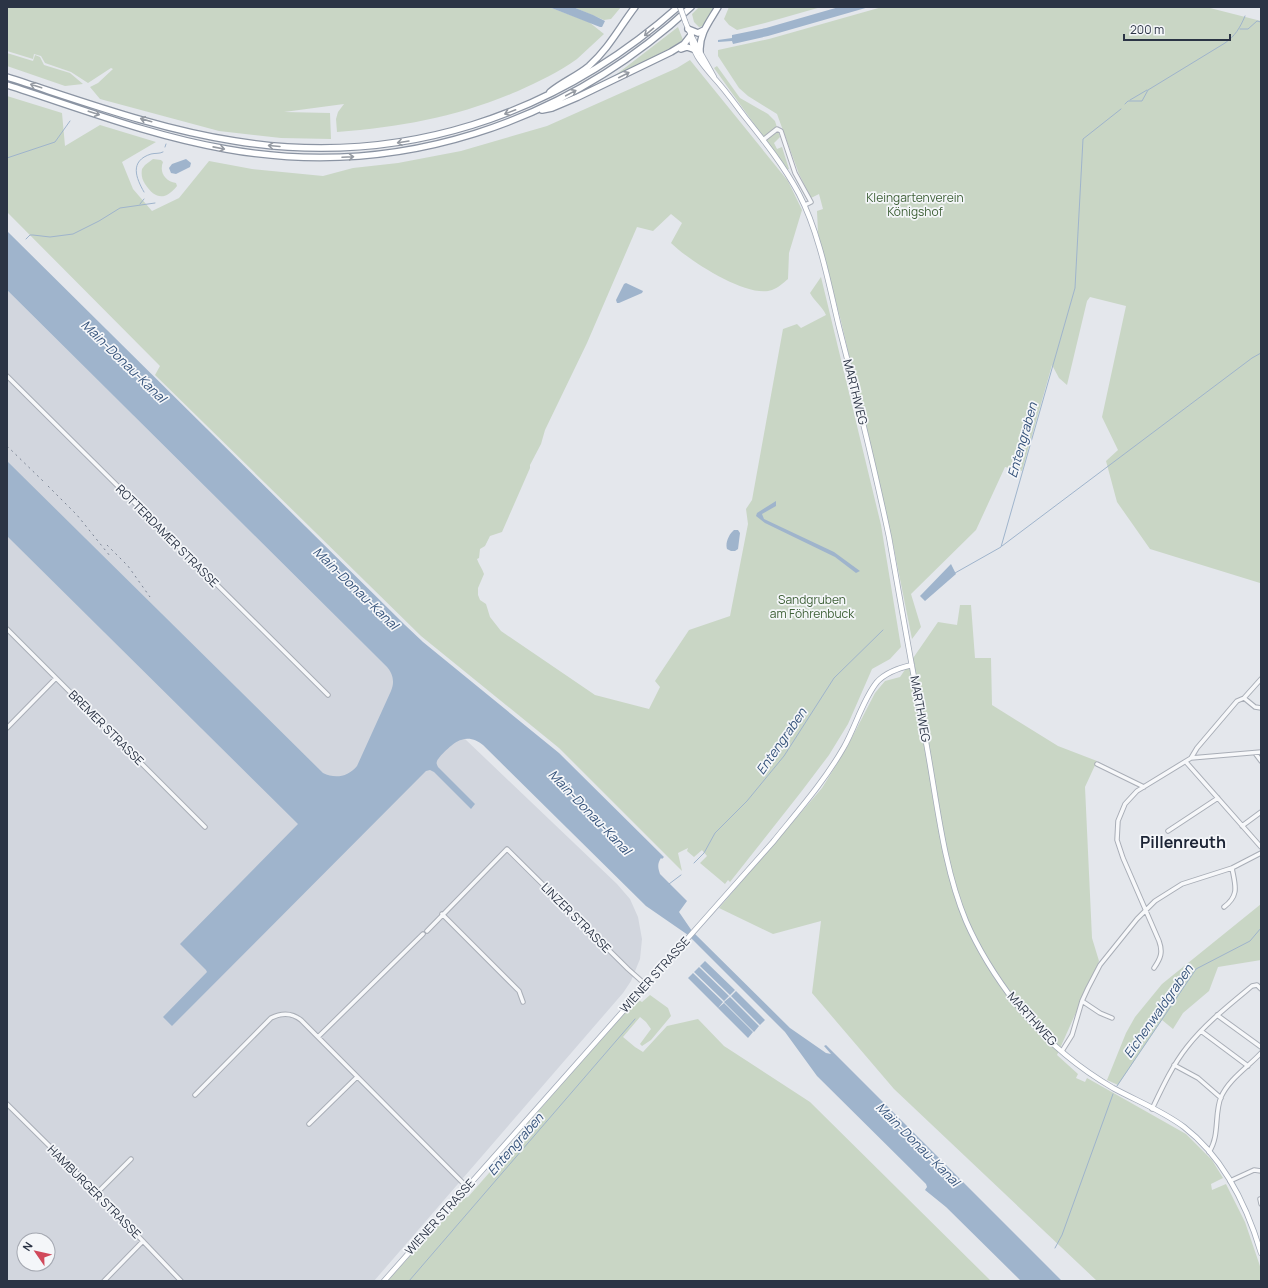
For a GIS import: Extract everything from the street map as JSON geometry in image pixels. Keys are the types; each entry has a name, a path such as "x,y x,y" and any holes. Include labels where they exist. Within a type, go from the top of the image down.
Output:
{"highway":[{"path":"546,97 556,87 576,75 596,58 618,33 635,7"},
{"path":"7,76 179,130 235,141 300,148 382,145 418,139 461,129 546,97 617,56 679,7"},
{"path":"7,86 124,123 193,142 245,152 300,157 359,156 420,148 470,135 536,111 575,91 616,66 651,41 691,7"},
{"path":"700,54 700,39 718,7"},
{"path":"536,111 552,108 572,100 671,52 684,44 689,32 698,33 705,29"},
{"path":"671,52 687,47 694,49"}],"main road":[{"name":"MARTHWEG","path":"679,7 708,72 763,140 788,174 804,205 821,255 889,537 941,827 952,878 964,916 985,959 1010,995 1036,1026 1062,1051 1099,1079 1184,1128 1210,1152 1230,1181 1246,1211 1261,1253"},
{"name":"MARTHWEG","path":"689,32 691,44 700,54"},
{"name":"WIENER STRASSE","path":"384,1281 772,842 820,784 848,741 870,692 876,684 887,674 912,665"}],"street":[{"path":"763,140 777,128 781,131 796,173 810,202 804,205"},
{"name":"ROTTERDAMER STRASSE","path":"7,376 328,695"},
{"name":"BREMER STRASSE","path":"7,629 205,826"},
{"path":"7,728 56,678"},
{"path":"1154,968 1160,959 1162,950 1117,840 1117,827 1121,812 1130,798 1137,791 1191,758 1197,748 1237,701 1244,698 1261,679"},
{"path":"1244,698 1255,707 1261,708"},
{"path":"1191,758 1261,752"},
{"path":"1255,753 1261,761"},
{"path":"1186,762 1261,847"},
{"path":"1097,764 1144,787"},
{"path":"1168,831 1218,798"},
{"path":"1242,826 1261,812"},
{"name":"LINZER STRASSE","path":"442,914 507,850 646,985"},
{"path":"1062,1051 1074,1030 1082,1001 1100,965 1137,919 1155,901 1182,884 1232,868 1261,853"},
{"path":"1224,907 1230,902 1236,892 1232,868"},
{"path":"427,931 442,914 519,991 523,1002"},
{"path":"318,1038 423,934"},
{"path":"1152,1109 1174,1065 1187,1047 1217,1015 1252,986 1257,985 1261,989"},
{"path":"1082,1001 1100,1013 1112,1018"},
{"path":"194,1095 271,1018 282,1014 292,1015 301,1020 467,1187"},
{"path":"1217,1015 1261,1047"},
{"path":"1201,1032 1248,1066"},
{"path":"1210,1152 1214,1143 1221,1098 1233,1080 1261,1053"},
{"path":"1174,1065 1198,1078 1221,1098"},
{"path":"309,1124 357,1076"},
{"name":"HAMBURGER STRASSE","path":"7,1104 97,1193 181,1281"},
{"path":"97,1193 131,1159"},
{"path":"1230,1181 1254,1170 1261,1171"},
{"path":"1260,1199 1261,1204"},
{"path":"104,1281 143,1241"}],"shaded area":[{"path":"7,290 386,666 617,884 630,899 638,917 642,939 640,959 631,981 623,993 374,1281 7,1281"}],"green space":[{"path":"7,7 549,7 589,22 604,34 577,59 556,72 518,91 473,108 407,124 337,132 336,119 338,112 344,104 284,112 330,113 331,139 281,138 219,131 100,99 90,87 98,83 113,69 111,68 88,83 71,72 45,63 41,56 34,54 33,59 7,51"},
{"path":"573,7 621,7 611,19 604,20"},
{"path":"699,7 715,7 704,26 699,27 694,22 692,14"},
{"path":"729,7 821,7 737,30 729,25 724,19"},
{"name":"Kleingartenverein Königshof","path":"882,7 1206,7 1261,21 1260,583 1150,549 1117,502 1106,461 1118,450 1102,417 1126,306 1090,297 1087,301 1067,385 1059,378 1052,365 1022,471 1005,467 976,530 911,594 921,627 912,639 893,544 841,321 818,233 817,211 823,209 819,194 811,198 799,174 777,114 748,96 739,88 718,56 718,50 769,39"},
{"path":"678,27 683,40 671,48 613,77"},
{"path":"7,53 33,61 35,55 40,57 44,65 70,73 83,84 65,86 7,66"},
{"name":"Sandgruben am Föhrenbuck","path":"690,60 788,181 802,210 789,253 788,279 772,290 761,291 748,289 734,284 704,268 671,243 682,223 671,214 653,231 637,227 587,343 545,430 541,444 530,465 502,532 490,536 485,546 480,549 479,558 477,559 484,574 478,588 478,595 480,600 486,604 490,617 501,631 595,695 649,709 660,687 655,681 689,630 730,616 748,524 746,509 752,500 783,329 797,324 801,328 826,315 810,293 821,277 881,525 901,647 890,659 872,669 848,724 829,755 730,882 728,880 725,884 700,863 707,856 702,850 694,857 687,851 688,848 678,853 682,871 559,748 421,636 155,375 160,366 7,212 7,96 62,113 65,146 100,125 156,142 122,162 133,189 152,211 179,198 209,161 252,169 323,176 353,168 398,163 461,151 547,126 677,68"},
{"path":"717,66 740,98 768,114 775,121 780,137 774,143 777,149 782,147 789,169 787,170 714,68"},
{"path":"153,159 161,160 163,162 162,173 166,178 176,183 177,186 173,191 164,196 153,193 142,179 142,169"},
{"path":"960,605 971,605 975,658 991,658 992,705 1058,746 1097,761 1085,787 1092,938 1099,961 1057,1055 1078,1074 1076,1078 1085,1082 1087,1078 1186,1134 1212,1160 1223,1178 1211,1184 1212,1190 1226,1184 1245,1222 1261,1269 1261,1281 1097,1281 894,1089 812,993 821,921 773,934 719,908 822,788 846,749 875,693 885,681 900,677 938,622 957,625"},
{"path":"1261,904 1261,960 1218,967 1209,991 1183,1013 1173,1029 1162,1020 1118,1085 1107,1080 1126,1033 1135,1017 1162,984"},
{"path":"650,995 668,1008 671,1016 651,1040 642,1046 640,1044 651,1029 640,1017 623,1037 643,1052 667,1026 698,1019 724,1046 810,1102 991,1281 387,1281 464,1198 468,1197 489,1173 491,1166 518,1134 637,999 642,1002"}],"water":[{"path":"549,7 573,7 605,21 602,27 600,27"},
{"path":"839,7 869,7 768,36 733,44 732,41 718,42 718,40 732,38 732,35 766,28"},
{"path":"186,159 191,163 190,167 176,174 171,173 169,168 172,164"},
{"name":"Main-Donau-Kanal","path":"7,231 405,625 423,642 559,753 664,857 662,859 661,858 658,864 660,874 687,901 679,912 692,931 790,1028 826,1053 831,1054 824,1046 826,1045 1062,1281 1021,1281 946,1207 925,1190 927,1187 926,1184 817,1076 785,1032 688,935 646,906 483,745 473,740 464,739 458,741 441,755 437,761 438,767 475,804 471,809 434,772 430,770 426,771 172,1026 163,1017 207,972 180,944 298,824 7,536 7,461 323,773 332,776 341,776 350,773 357,766 391,691 393,678 386,666 7,290"},
{"path":"626,283 643,291 642,293 617,303 616,300 624,284"},
{"path":"776,501 776,506 762,514 764,519 834,552 860,571 856,573 835,557 765,523 756,516 757,513"},
{"path":"734,530 738,530 740,533 738,549 731,551 727,549 727,541"},
{"path":"951,564 956,574 925,601 920,596"},
{"path":"705,961 735,990 730,995 700,966"},
{"path":"699,967 729,996 724,1001 694,972"},
{"path":"693,973 723,1002 718,1008 688,978"},
{"path":"736,991 765,1020 760,1025 731,996"},
{"path":"730,997 759,1026 754,1032 724,1002"},
{"path":"724,1003 753,1032 748,1038 718,1008"}],"waterway":[{"path":"1125,104 1128,101 1142,101 1148,90 1232,38 1245,16"},
{"path":"1240,29 1248,29 1257,21 1261,22"},
{"path":"1130,100 1147,90"},
{"name":"Entengraben","path":"955,573 1001,547 1075,288 1083,139 1121,109"},
{"path":"7,158 55,142 70,121"},
{"path":"144,192 137,176 137,165 144,157 163,152"},
{"path":"140,204 144,199"},
{"path":"26,239 30,235 50,237 73,234 99,221 120,208 155,203"},
{"path":"1002,546 1252,358 1261,353"},
{"name":"Entengraben","path":"694,863 704,853 715,833 747,801 784,756 834,678 883,630"},
{"name":"Entengraben","path":"669,884 681,875"},
{"name":"Eichenwaldgraben","path":"1117,1086 1196,969 1250,941 1261,928"},
{"name":"Entengraben","path":"409,1281 635,1019"},
{"name":"Eichenwaldgraben","path":"1055,1248 1062,1235 1113,1094"}],"railway":[{"path":"7,446 43,481"},
{"path":"48,486 77,515 110,556"},
{"path":"107,545 128,566 150,597"}],"district":[{"name":"Pillenreuth","path":"1183,842"}]}
